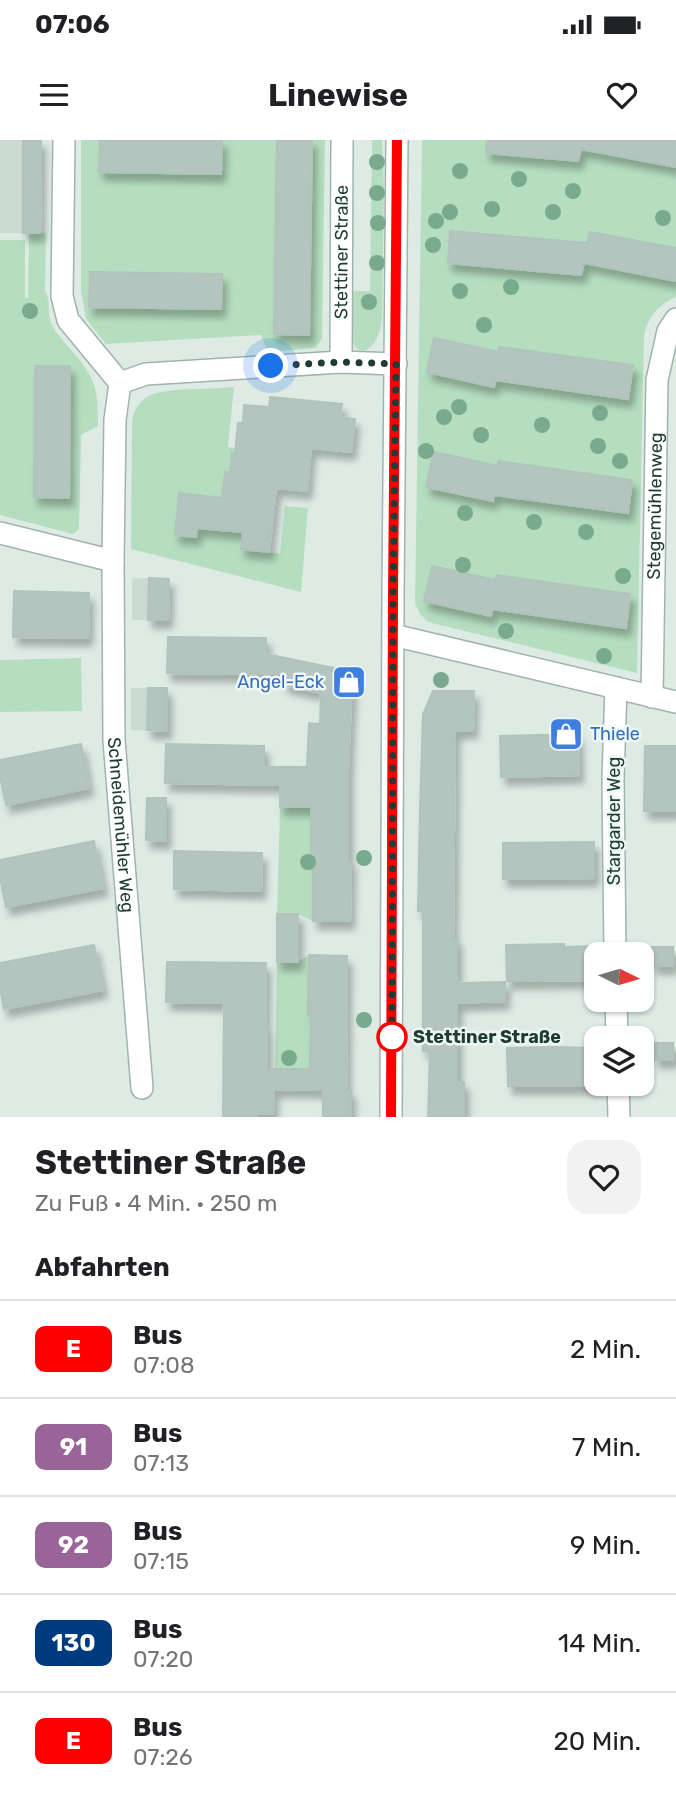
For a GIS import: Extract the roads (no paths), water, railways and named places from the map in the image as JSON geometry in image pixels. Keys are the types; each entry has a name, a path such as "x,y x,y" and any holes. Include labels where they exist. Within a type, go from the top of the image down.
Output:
{"street":[{"path":"64,140 62,296 68,320 120,383 146,374 341,362 396,364"},
{"name":"Stettiner Straße","path":"341,362 342,140"},
{"path":"391,1117 397,140"},
{"name":"Stegemühlenweg","path":"652,697 657,380 668,331 676,318"},
{"name":"Schneidemühler Weg","path":"120,383 116,420 113,561 114,740 142,1088"},
{"path":"0,533 113,561"},
{"path":"394,635 676,702"},
{"name":"Stargarder Weg","path":"615,942 613,779 616,688"},
{"path":"618,1096 619,1117"}],"place":[{"name":"Angel-Eck","path":"349,682"},
{"name":"Thiele","path":"566,734"},
{"name":"Stettiner Straße","path":"392,1037"}]}
